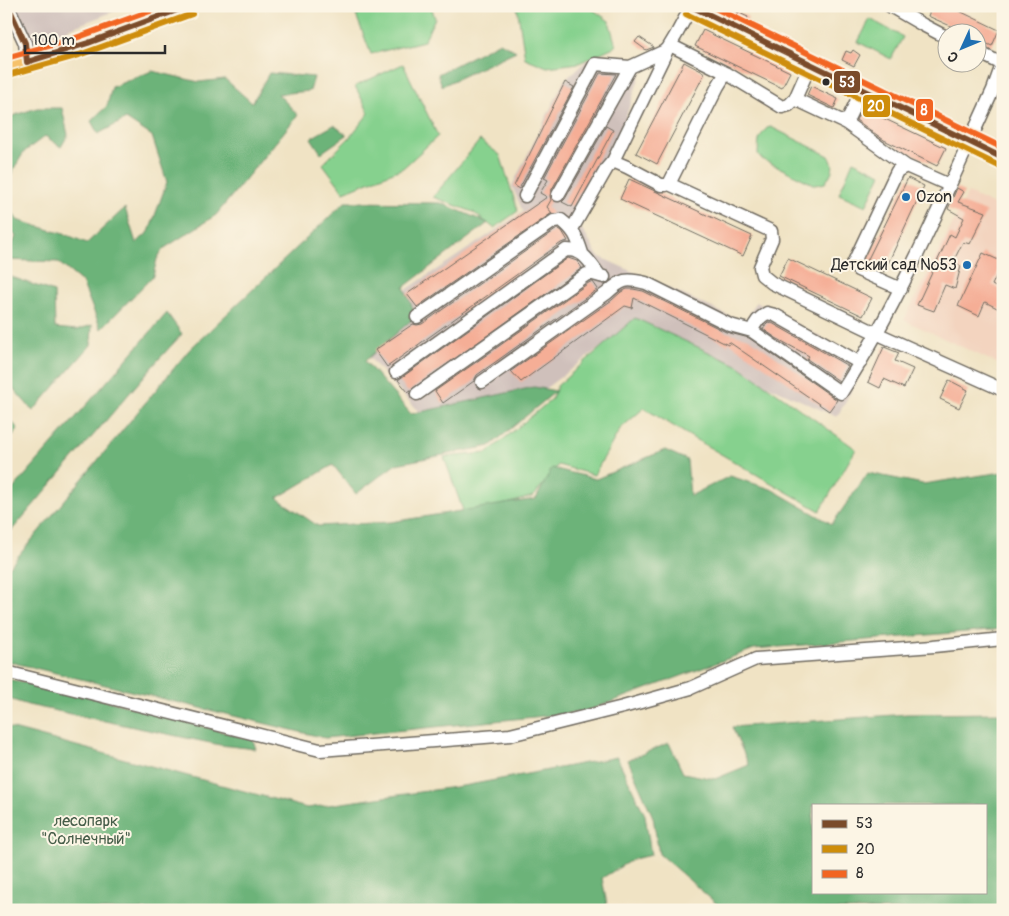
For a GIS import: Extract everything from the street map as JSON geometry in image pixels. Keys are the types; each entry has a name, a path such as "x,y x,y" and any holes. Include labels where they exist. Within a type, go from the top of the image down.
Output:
{"main road":[{"path":"6,67 112,36 189,6"},
{"path":"691,7 1003,158"}],"street":[{"path":"8,6 25,43 27,62"},
{"path":"890,6 936,32"},
{"path":"572,230 606,168 614,162 669,47 691,7"},
{"path":"525,196 595,64 630,67 669,47"},
{"path":"669,47 726,73 782,107 789,105 795,99 810,65"},
{"path":"482,382 607,293 616,284 626,280 636,280 646,283 730,325 752,331 841,393 860,364 901,289 969,142 999,85 1002,63 986,56"},
{"path":"558,195 630,67"},
{"path":"669,184 726,73"},
{"path":"846,123 862,90"},
{"path":"795,99 846,123 906,166 949,185"},
{"path":"614,162 661,185 669,184 771,231 772,238 760,267 762,275 772,283 876,333 1003,390"},
{"path":"901,289 858,270 853,264 897,171 906,166"},
{"path":"417,317 554,221 561,220 572,230 578,239 582,253 600,276"},
{"path":"396,372 566,250 582,253"},
{"path":"417,394 587,274 600,276 616,284"},
{"path":"752,331 760,317 767,313 775,315 860,364"},
{"path":"6,672 320,750 510,735 691,688 756,660 1003,639"}],"shaded area":[{"path":"16,6 128,6 32,43"},
{"path":"586,61 645,61 617,143 580,226 598,256 745,323 756,302 867,362 837,417 632,324 535,396 419,412 366,354 403,292 523,212 512,186 564,81"},
{"name":"Детский сад №53","path":"968,193 1003,209 1003,366 904,320"}],"green space":[{"path":"374,6 431,6 435,18 424,41 371,54 356,15"},
{"path":"517,6 588,6 609,21 616,46 579,63 547,67 525,58"},
{"path":"870,19 903,37 891,59 858,42"},
{"path":"500,42 516,51 442,86 438,74"},
{"path":"403,64 438,136 403,168 344,192 323,164 350,137 369,113 355,86"},
{"path":"152,71 199,82 225,79 252,103 269,73 314,77 310,91 278,94 298,115 216,215 163,249 157,259 153,276 101,329 82,282 58,262 6,260 16,236 6,228 6,200 17,220 87,243 125,208 136,243 149,232 167,182 152,136 126,119 98,134 91,121 107,106 112,87"},
{"path":"37,108 62,108 68,135 61,147 45,136 24,152 12,172 6,194 6,118"},
{"path":"334,125 347,135 321,153 311,138"},
{"path":"771,127 829,156 833,167 825,183 815,185 762,159 758,154 759,140 767,128"},
{"path":"480,140 500,155 518,211 494,228 473,212 433,197"},
{"path":"853,161 881,174 866,206 839,194"},
{"path":"345,202 441,203 488,223 404,287 416,316 365,361 411,414 534,387 556,391 490,446 396,464 356,494 333,465 277,498 318,526 391,522 536,499 552,468 596,479 665,450 687,460 690,496 730,476 771,489 832,524 868,473 923,484 1003,472 1003,629 754,649 584,712 325,738 6,661 6,571 189,350"},
{"path":"6,275 54,292 55,328 77,330 92,325 91,345 33,411 6,378"},
{"path":"167,313 182,334 6,537 6,497"},
{"path":"635,318 739,366 856,449 820,511 644,408 620,429 594,475 558,465 534,496 465,516 444,457 487,453 552,399 557,386"},
{"path":"8,417 18,429 6,443 6,419"},
{"path":"6,679 60,688 253,740 256,749 220,745 28,705 6,698"},
{"path":"1003,713 1003,910 715,910 718,905 659,854 653,817 628,760 669,743 683,773 715,779 749,765 732,727 907,714"},
{"name":"лесопарк \"Солнечный\"","path":"6,727 307,808 469,785 617,757 645,815 651,855 633,859 602,878 608,910 6,910"}],"building":[{"path":"932,6 949,6 982,22 942,22 928,16"},
{"path":"726,7 748,17 746,22 724,11"},
{"path":"986,24 999,30 992,46 986,43"},
{"path":"703,30 790,72 782,88 695,46"},
{"path":"639,37 654,47 646,50 635,42"},
{"path":"853,50 860,55 854,66 842,60 846,51 851,53"},
{"path":"684,62 705,73 657,164 636,153"},
{"path":"600,73 616,74 551,191 551,200 547,207 552,213 417,307 407,294 547,197 540,193 548,180 544,178"},
{"path":"565,82 574,87 519,189 514,186"},
{"path":"811,86 838,99 834,108 807,95"},
{"path":"862,108 946,148 937,166 884,140 856,120"},
{"path":"606,126 613,130 572,207 562,202"},
{"path":"908,178 924,186 884,272 866,263"},
{"path":"629,179 752,236 743,256 620,199"},
{"path":"957,188 964,192 958,202 986,212 970,244 963,242 953,262 961,266 955,289 945,285 934,311 917,305 950,234 955,237 964,218 948,209"},
{"path":"557,229 562,231 568,241 561,243 387,367 375,350 413,324 422,324"},
{"path":"983,253 1003,262 992,285 1003,291 1003,311 985,302 979,316 958,306"},
{"path":"568,258 577,261 582,268 408,392 398,380"},
{"path":"788,258 872,298 863,316 779,276"},
{"path":"590,282 593,282 598,289 477,375 474,381 443,403 435,391"},
{"path":"627,289 643,291 726,332 749,338 837,400 829,411 729,342 728,345 634,298 632,308 625,306 521,382 511,371"},
{"path":"768,322 848,366 839,381 807,359 809,356 763,329"},
{"path":"884,347 899,353 895,361 913,369 904,388 884,379 880,388 868,382"},
{"path":"949,380 968,390 959,408 940,399"}],"transit line":[{"name":"53","path":"8,6 25,43 27,62"},
{"name":"8","path":"6,58 73,39 164,6"},
{"name":"53","path":"27,62 88,43 188,6"},
{"name":"53","path":"691,6 1003,158"},
{"name":"8","path":"711,6 1003,148"},
{"name":"20","path":"8,75 79,55 192,14"},
{"name":"20","path":"686,14 999,166"}],"place":[{"name":"Ozon","path":"906,197"},
{"name":"Детский сад №53","path":"967,265"}]}
